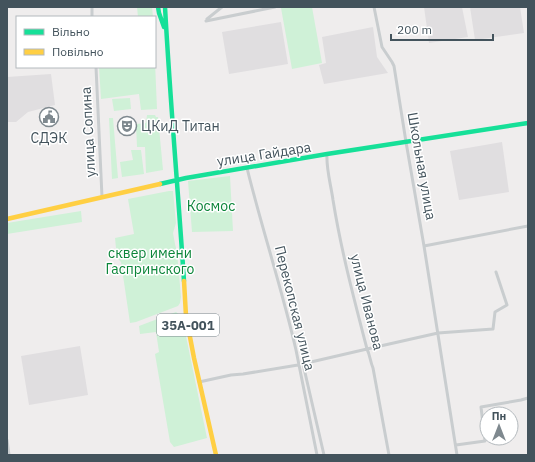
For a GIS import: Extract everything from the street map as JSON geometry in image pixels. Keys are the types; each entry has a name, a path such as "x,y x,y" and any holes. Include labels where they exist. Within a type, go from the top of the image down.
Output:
{"main road":[{"name":"35А-001","path":"158,7 166,36"},
{"name":"35А-001","path":"165,7 186,316 192,353 216,455"},
{"name":"улица Гайдара","path":"7,219 177,180 327,154 528,123"}],"street":[{"path":"222,7 206,21 275,7"},
{"name":"Школьная улица","path":"374,7 382,47 386,56 394,66 457,455"},
{"name":"улица Сопина","path":"96,68 102,197"},
{"name":"улица Иванова","path":"327,154 329,176 338,227 367,348 370,354 370,362 373,368 389,455"},
{"name":"Перекопская улица","path":"247,168 256,206 278,279 296,351 317,455"},
{"path":"424,246 528,226"},
{"path":"199,382 231,374 243,374 298,365 438,333 493,329 495,312 507,305 496,272"},
{"name":"Перекопская улица","path":"302,364 324,455"},
{"path":"456,445 485,441 481,408 528,398"},
{"path":"7,440 9,455"}],"shaded area":[{"path":"424,7 462,7 468,37 429,43"},
{"path":"470,7 520,7 524,33 475,40"},
{"path":"281,22 288,64 229,74 222,32"},
{"path":"373,27 377,57 388,73 324,84 319,65 326,63 322,37"},
{"path":"51,74 55,105 28,112 16,122 7,122 7,77"},
{"path":"502,142 509,192 459,200 450,151"},
{"path":"80,346 88,395 29,405 21,356"}],"green space":[{"path":"137,7 152,7 153,16 138,16"},
{"path":"312,7 322,63 292,69 281,8"},
{"path":"99,68 155,68 157,109 141,110 139,94 101,99"},
{"path":"130,98 131,109 114,111 112,99"},
{"path":"147,115 155,115 158,117 163,170 146,173 145,147 137,147 136,124 146,123"},
{"path":"109,118 113,118 118,178 112,179"},
{"path":"131,150 141,150 144,174 122,177 120,162 133,160"},
{"name":"Космос","path":"230,176 233,231 192,232 188,181"},
{"name":"сквер имени Гаспринского","path":"173,191 176,223 173,233 177,252 181,297 180,303 178,306 130,323 121,262 117,258 115,238 134,234 128,199"},
{"path":"81,211 82,222 7,234 7,223"},
{"path":"176,312 182,317 207,438 174,447 170,442 155,354 159,352 156,332 140,334 139,326"}],"traffic: fast":[{"path":"158,7 164,27"},
{"path":"165,7 184,281"},
{"path":"160,184 186,178 327,154 528,123"}],"traffic: slow":[{"path":"7,219 160,184"},
{"path":"184,281 186,316 216,455"}],"place":[{"name":"СДЭК","path":"49,117"},
{"name":"ЦКиД Титан","path":"127,126"}]}
